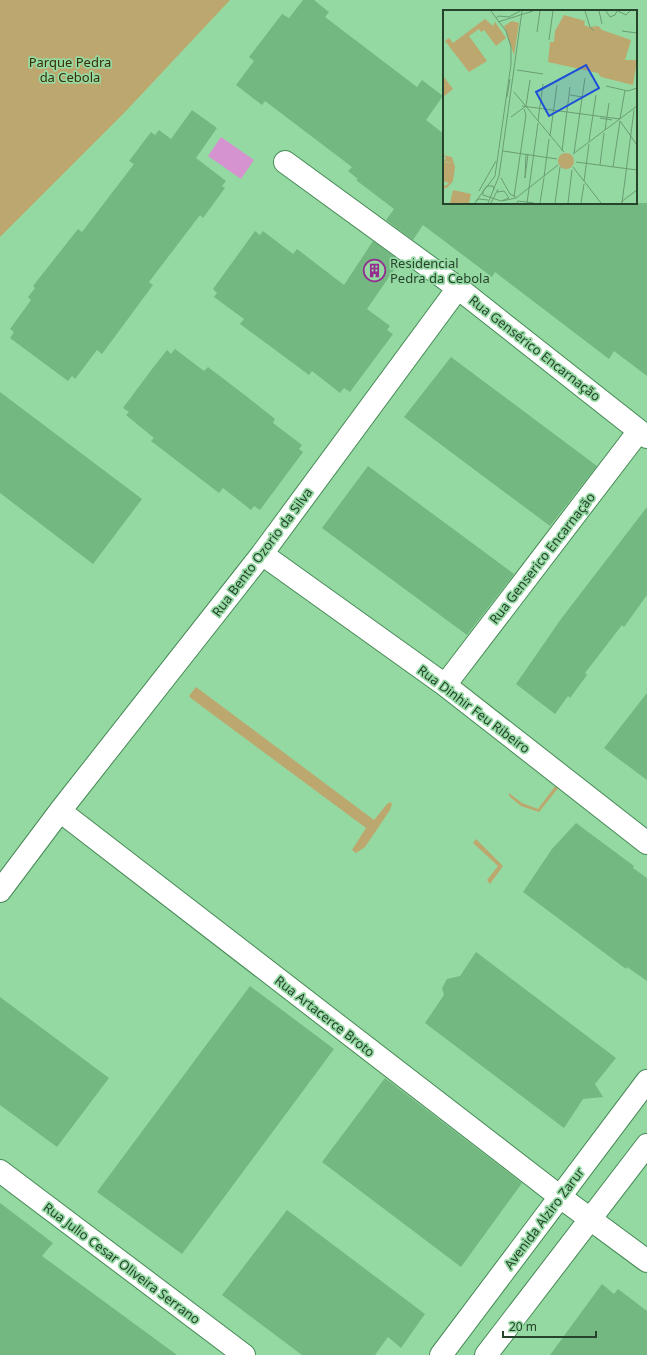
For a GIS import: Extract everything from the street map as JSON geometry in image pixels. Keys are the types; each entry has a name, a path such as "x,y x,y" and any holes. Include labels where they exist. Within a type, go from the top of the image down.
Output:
{"street":[{"name":"Rua Gensérico Encarnação","path":"285,162 458,288 643,434"},
{"name":"Rua Bento Ozorio da Silva","path":"0,891 60,811 262,554 458,288"},
{"name":"Rua Genserico Encarnação","path":"445,685 643,434"},
{"name":"Rua Dinhir Feu Ribeiro","path":"262,554 445,685 647,843"},
{"name":"Rua Artacerce Broto","path":"60,811 589,1219 647,1261"},
{"name":"Avenida Alziro Zarur","path":"441,1355 559,1196 647,1081"},
{"path":"486,1355 647,1145"},
{"name":"Rua Julio Cesar Oliveira Serrano","path":"0,1171 244,1355"}],"green space":[{"name":"Parque Pedra da Cebola","path":"0,0 230,0 125,112 0,237"},
{"path":"196,687 374,820 390,802 392,804 390,810 365,847 356,853 352,850 366,828 192,699 189,696"},
{"path":"556,785 559,787 539,812 521,806 509,796 509,793 522,803 538,809"},
{"path":"476,839 503,866 490,884 487,880 498,866 473,843"}],"shaded area":[{"path":"221,137 254,160 241,179 208,156"}],"building":[{"path":"303,0 314,0 329,12 325,17 417,87 422,80 443,96 426,120 443,133 443,204 647,203 647,376 614,351 609,359 495,272 492,277 423,225 413,240 386,220 394,209 356,180 358,179 348,171 352,167 265,101 262,105 236,85 254,61 249,57 282,14 289,18"},
{"path":"192,110 217,128 196,158 226,181 222,186 225,188 203,218 200,215 149,282 153,285 102,354 97,350 75,379 72,376 68,381 10,338 14,332 10,329 31,300 28,297 35,288 33,286 78,229 82,232 134,164 129,161 151,132 155,135 159,130 171,139"},
{"path":"255,231 260,235 263,231 293,254 297,249 344,285 373,241 400,261 367,309 390,326 387,330 393,334 350,392 344,388 340,393 312,371 309,375 240,324 244,319 214,297 217,293 213,289"},
{"path":"175,349 204,371 208,367 275,419 273,423 302,445 299,449 303,452 260,510 254,506 251,510 223,488 219,493 151,441 154,438 126,415 129,412 123,408 167,350 171,354"},
{"path":"451,357 597,466 550,526 404,417"},
{"path":"0,392 142,499 93,564 0,493"},
{"path":"368,466 514,574 467,635 322,528"},
{"path":"647,507 647,595 624,627 622,625 585,673 587,675 570,698 568,696 555,714 516,684 561,619"},
{"path":"647,693 647,780 604,748"},
{"path":"576,823 634,866 633,868 647,878 647,981 627,967 626,969 523,892 552,849"},
{"path":"476,952 616,1058 595,1084 603,1097 583,1099 564,1128 425,1023 444,995 442,988 447,979 460,976"},
{"path":"250,986 334,1049 182,1254 97,1192"},
{"path":"0,997 109,1078 57,1147 0,1105"},
{"path":"385,1078 522,1183 461,1267 322,1162"},
{"path":"0,1203 53,1243 42,1256 177,1355 0,1355"},
{"path":"287,1210 425,1314 401,1348 388,1337 375,1355 302,1355 222,1295"},
{"path":"602,1284 614,1294 618,1289 647,1311 647,1355 550,1355"}],"place":[{"name":"Residencial Pedra da Cebola","path":"374,270"}]}
